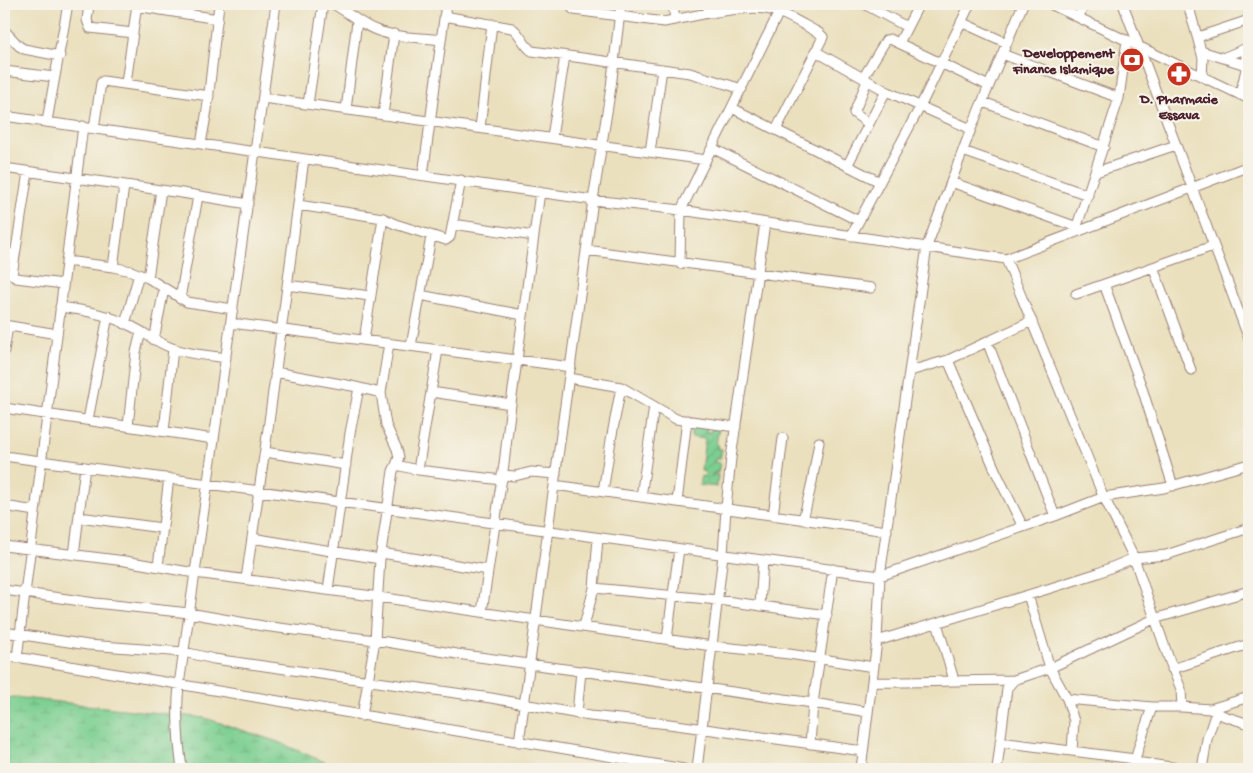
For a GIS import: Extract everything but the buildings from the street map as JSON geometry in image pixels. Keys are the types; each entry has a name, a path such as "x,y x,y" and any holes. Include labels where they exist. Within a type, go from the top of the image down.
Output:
{"street":[{"path":"47,121 68,4"},
{"path":"87,4 86,20 90,28 133,33"},
{"path":"201,144 220,4"},
{"path":"182,769 178,738 177,705 179,685 276,4"},
{"path":"308,104 323,4"},
{"path":"333,4 346,7 357,21 378,31 441,40"},
{"path":"424,175 446,4"},
{"path":"572,4 571,7 574,10 657,22 676,20 708,8 766,9 779,13 821,34 822,39 776,130"},
{"path":"519,742 621,4"},
{"path":"673,4 676,20"},
{"path":"680,264 682,210 784,4"},
{"path":"864,4 907,27"},
{"path":"899,43 919,4"},
{"path":"851,236 920,108 970,4"},
{"path":"861,769 877,641 880,576 928,246 971,129 1023,4"},
{"path":"1050,4 1249,99"},
{"path":"1079,17 1084,4"},
{"path":"1123,4 1191,188 1245,316 1249,339"},
{"path":"1188,4 1202,51 1202,77"},
{"path":"126,83 137,5 218,19"},
{"path":"444,16 512,28 516,30 529,50 532,51 702,76 742,89"},
{"path":"1198,37 1249,20"},
{"path":"346,110 357,21"},
{"path":"961,22 1007,43"},
{"path":"480,128 492,24"},
{"path":"4,30 19,46 60,56"},
{"path":"383,115 394,34"},
{"path":"870,124 854,113 865,79 886,40 890,39 899,43 989,86"},
{"path":"1076,230 1120,98 1127,40"},
{"path":"1225,58 1247,48 1248,66 1240,95"},
{"path":"815,50 886,91 920,108 971,129"},
{"path":"1202,51 1248,66"},
{"path":"1002,54 1120,98"},
{"path":"552,138 564,56"},
{"path":"650,152 662,69"},
{"path":"4,71 55,77"},
{"path":"94,128 101,83 103,81 107,80 209,96"},
{"path":"847,166 886,91"},
{"path":"263,98 706,160"},
{"path":"983,102 1104,147"},
{"path":"732,108 880,182"},
{"path":"4,116 256,150 304,159 593,200 682,210 1006,258 1249,166"},
{"path":"17,658 83,126"},
{"path":"1096,172 1176,146"},
{"path":"712,148 859,221"},
{"path":"963,151 1088,195"},
{"path":"246,580 304,159"},
{"path":"4,168 248,204"},
{"path":"28,172 16,255 8,274 16,278 63,284"},
{"path":"298,205 383,218 395,224 447,240 450,236 461,180"},
{"path":"951,182 1076,230"},
{"path":"114,267 124,186"},
{"path":"148,278 161,190"},
{"path":"482,612 540,192"},
{"path":"180,299 198,196"},
{"path":"364,340 383,218"},
{"path":"697,769 718,600 726,508 736,427 765,223"},
{"path":"452,224 534,236"},
{"path":"411,346 431,236"},
{"path":"1076,294 1214,246"},
{"path":"586,250 871,288"},
{"path":"4,253 16,255"},
{"path":"1006,258 1104,497 1134,558 1154,619 1181,689 1182,707"},
{"path":"66,261 114,267 139,274 187,302 233,309"},
{"path":"1153,267 1191,370"},
{"path":"126,324 139,274"},
{"path":"287,284 370,296"},
{"path":"1104,284 1141,384 1173,486"},
{"path":"154,340 164,289"},
{"path":"420,295 523,315"},
{"path":"60,308 87,310 108,316 173,349 226,358"},
{"path":"88,420 108,316"},
{"path":"910,371 948,360 1032,321"},
{"path":"231,323 571,367"},
{"path":"4,351 6,326 57,334"},
{"path":"128,426 136,352 141,332"},
{"path":"987,341 1055,516"},
{"path":"362,716 375,640 380,556 393,472 399,457 386,425 381,393 389,343"},
{"path":"164,431 173,349"},
{"path":"418,470 438,350"},
{"path":"948,360 996,472 1023,527"},
{"path":"275,372 381,393"},
{"path":"570,378 621,387 670,416 736,427"},
{"path":"604,492 621,387"},
{"path":"328,590 359,388"},
{"path":"431,392 511,404"},
{"path":"641,497 654,406"},
{"path":"4,408 214,439"},
{"path":"677,502 687,420"},
{"path":"773,516 784,438"},
{"path":"804,520 819,442"},
{"path":"265,452 346,465"},
{"path":"4,456 880,576 1055,516 1104,497 1173,486 1249,464"},
{"path":"396,465 418,470 502,478 531,472 556,474"},
{"path":"74,554 86,467"},
{"path":"158,566 169,478"},
{"path":"554,485 887,531"},
{"path":"4,506 35,511"},
{"path":"79,516 162,528"},
{"path":"877,641 1098,573 1134,558 1166,555 1249,528"},
{"path":"252,538 334,551 488,570"},
{"path":"584,626 594,588 598,538"},
{"path":"4,546 74,554 195,573 874,667"},
{"path":"667,639 679,549"},
{"path":"760,606 763,560"},
{"path":"810,744 813,703 833,569"},
{"path":"594,588 718,600 827,615"},
{"path":"4,590 189,613 263,626 375,640 457,654 868,712"},
{"path":"872,682 1014,680 1050,668 1154,619 1249,591"},
{"path":"1028,595 1050,668 1067,699 1074,721 1072,751"},
{"path":"936,623 954,680"},
{"path":"4,632 88,645 184,652 214,660 577,713 702,728 863,751"},
{"path":"1172,668 1249,644"},
{"path":"4,655 684,769"},
{"path":"577,713 581,671"},
{"path":"997,769 1007,688 1014,680"},
{"path":"1213,710 1249,697"},
{"path":"1067,699 1152,707 1213,710 1224,716 1249,724"},
{"path":"1134,763 1152,707"},
{"path":"1202,769 1213,710"},
{"path":"1000,742 1072,751 1134,763 1184,769"}],"green space":[{"path":"692,425 707,426 706,432 711,432 712,427 719,428 716,444 718,444 717,449 722,449 720,459 715,459 714,462 720,463 718,473 713,473 712,475 718,475 717,487 699,485 701,476 705,477 705,472 701,471 705,439 691,437"},
{"path":"13,697 205,718 278,742 341,769 4,769 4,700"}],"place":[{"name":"Developpement Finance Islamique","path":"1132,60"},
{"name":"D. Pharmacie Essava","path":"1179,74"}]}
